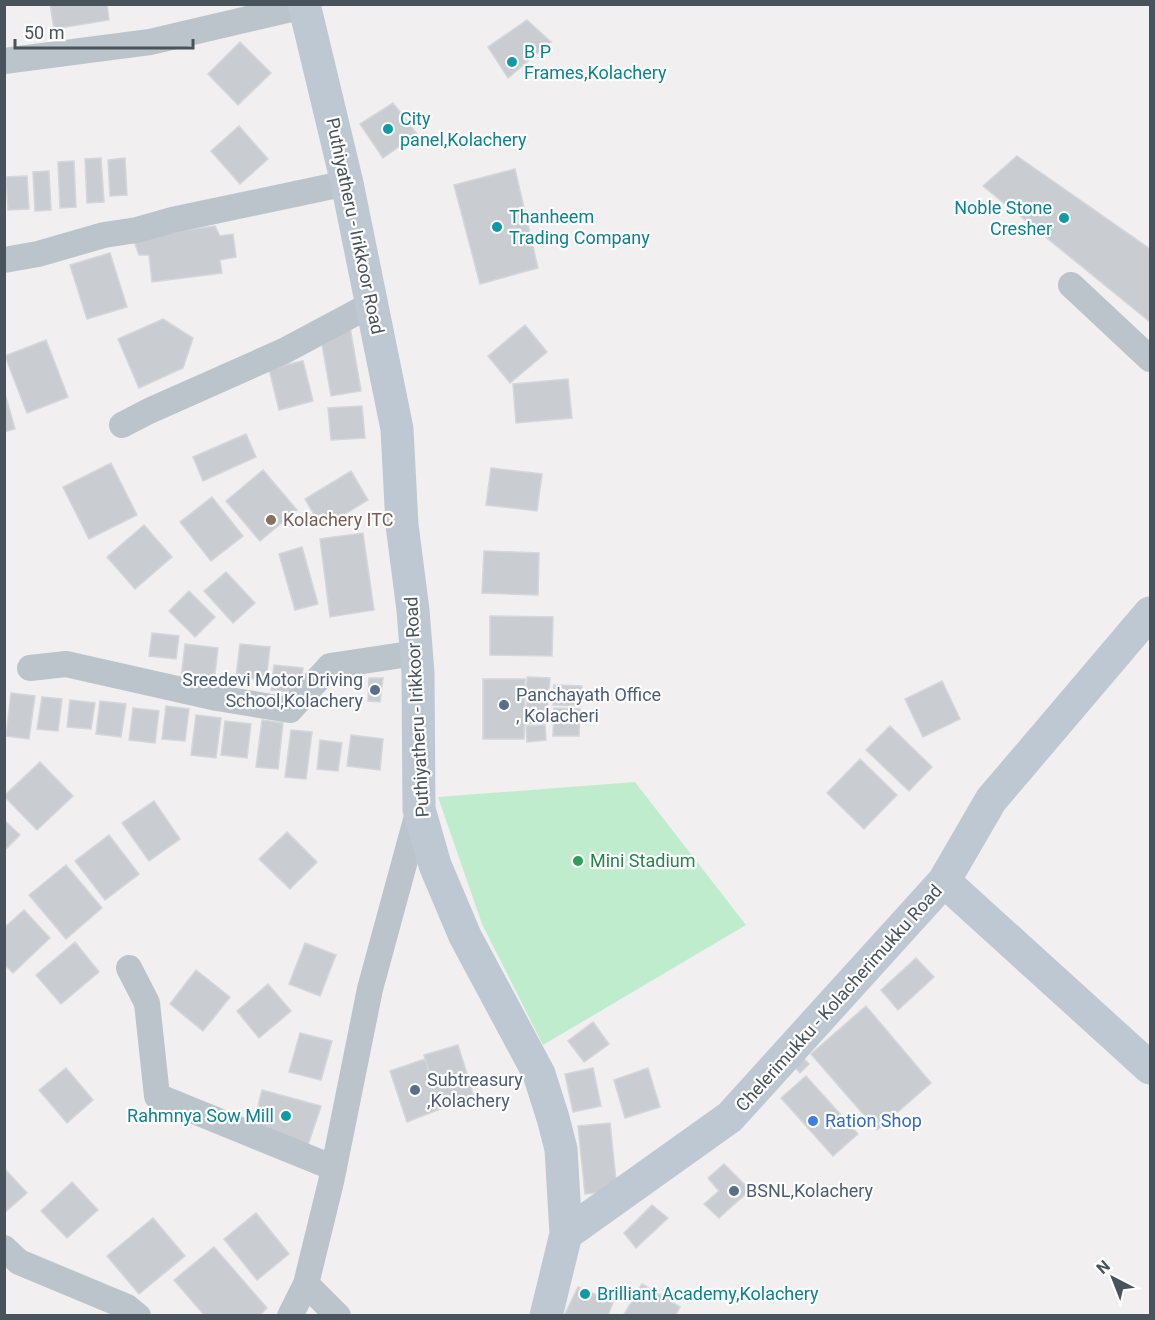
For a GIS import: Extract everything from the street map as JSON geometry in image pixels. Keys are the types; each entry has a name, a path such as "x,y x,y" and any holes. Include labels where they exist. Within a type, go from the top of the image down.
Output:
{"main road":[{"name":"Puthiyatheru - Irikkoor Road","path":"304,5 346,183 397,429 402,525 417,653 419,809 435,865 465,936 539,1074 561,1149 566,1234 546,1316"},
{"path":"944,881 991,800 1150,614"},
{"name":"Chelerimukku - Kolacherimukku Road","path":"566,1234 730,1118 944,881 1150,1068"}],"street":[{"path":"4,62 150,42 304,5"},
{"path":"4,260 38,254 104,235 137,230 172,220 346,183"},
{"path":"1071,285 1150,359"},
{"path":"122,425 284,351 372,304"},
{"path":"30,668 66,664 217,698 290,710 330,666 417,653"},
{"path":"290,1316 306,1284 334,1168 370,989 419,809"},
{"path":"129,968 147,1003 157,1096 334,1168"},
{"path":"4,1248 19,1262 127,1307 138,1316"},
{"path":"306,1284 338,1316"}],"green space":[{"name":"Mini Stadium","path":"635,782 746,925 543,1045 482,924 438,797"}],"building":[{"path":"50,4 107,4 109,20 54,29"},
{"name":"B P Frames,Kolachery","path":"527,20 551,42 508,78 488,47"},
{"path":"240,42 271,73 238,105 208,74"},
{"name":"City panel,Kolachery","path":"393,103 417,134 383,158 360,124"},
{"path":"239,126 268,159 240,184 211,151"},
{"name":"Noble Stone Cresher","path":"1017,156 1150,249 1150,322 983,186"},
{"path":"101,158 104,202 87,203 85,159"},
{"path":"125,158 127,195 110,196 108,160"},
{"path":"74,161 76,207 60,208 58,162"},
{"name":"Thanheem Trading Company","path":"515,169 538,268 480,284 454,185"},
{"path":"49,171 51,210 35,211 33,172"},
{"path":"27,176 29,209 8,210 6,177"},
{"path":"215,226 220,236 233,234 236,257 220,260 222,273 152,282 149,255 139,255 133,238"},
{"path":"110,253 127,307 87,319 70,265"},
{"path":"163,319 193,338 183,368 139,388 118,339"},
{"path":"525,325 547,352 510,383 488,356"},
{"path":"350,327 361,391 331,396 320,333"},
{"path":"46,340 68,397 27,413 5,356"},
{"path":"303,361 313,401 279,410 269,369"},
{"path":"568,379 572,418 516,423 513,384"},
{"path":"4,390 15,429 4,432"},
{"path":"362,406 365,438 331,440 328,408"},
{"path":"246,434 256,457 203,481 193,457"},
{"path":"111,463 137,515 89,539 63,487"},
{"path":"491,468 542,474 537,511 486,505"},
{"path":"263,470 297,510 260,541 226,501"},
{"path":"351,471 368,500 322,528 305,499"},
{"path":"212,497 243,536 211,561 180,522"},
{"path":"144,525 172,557 135,589 107,557"},
{"path":"363,533 374,610 330,617 320,539"},
{"path":"302,547 318,604 295,610 279,554"},
{"path":"484,551 539,553 538,595 482,593"},
{"path":"226,572 255,603 233,623 204,591"},
{"path":"189,591 215,617 195,637 169,611"},
{"path":"490,616 553,617 552,656 490,655"},
{"path":"152,633 179,636 176,659 149,656"},
{"path":"185,644 218,648 214,682 181,679"},
{"path":"240,644 270,647 266,680 236,677"},
{"path":"274,665 303,668 300,693 271,690"},
{"path":"527,677 550,678 548,700 526,698"},
{"name":"Sreedevi Motor Driving School,Kolachery","path":"369,678 383,678 380,702 368,701"},
{"name":"Panchayath Office , Kolacheri","path":"483,679 525,679 524,739 483,739"},
{"path":"942,681 960,719 923,737 905,699"},
{"path":"554,685 582,686 581,706 553,705"},
{"path":"11,693 35,696 29,739 6,736"},
{"path":"42,697 62,699 58,731 37,729"},
{"path":"70,700 95,703 91,729 67,727"},
{"path":"527,700 548,701 547,712 526,711"},
{"path":"100,701 126,704 121,737 96,734"},
{"path":"166,706 189,709 185,741 162,739"},
{"path":"133,708 159,711 155,743 129,740"},
{"path":"554,708 580,709 579,736 553,736"},
{"path":"546,713 546,723 526,724 526,714"},
{"path":"196,715 221,718 216,758 191,755"},
{"path":"262,720 283,723 278,769 256,767"},
{"path":"225,721 251,724 247,758 221,755"},
{"path":"545,725 546,740 527,742 526,726"},
{"path":"890,726 932,767 909,791 866,750"},
{"path":"291,730 312,732 306,779 285,777"},
{"path":"351,735 383,739 380,770 347,766"},
{"path":"320,740 342,743 338,771 317,769"},
{"path":"860,759 897,795 864,829 827,793"},
{"path":"40,762 73,796 37,830 4,796"},
{"path":"154,801 180,839 149,861 122,823"},
{"path":"4,820 20,835 4,851"},
{"path":"287,832 317,862 290,889 259,859"},
{"path":"109,835 139,874 105,900 75,861"},
{"path":"66,865 102,908 66,939 29,895"},
{"path":"24,910 50,938 13,973 4,964 4,928"},
{"path":"75,942 99,972 61,1004 36,975"},
{"path":"305,943 336,955 320,996 289,984"},
{"path":"916,958 934,977 898,1010 881,990"},
{"path":"196,970 230,997 203,1031 170,1004"},
{"path":"268,984 291,1011 259,1038 237,1011"},
{"path":"866,1006 931,1083 877,1130 811,1054"},
{"path":"593,1022 609,1044 584,1062 568,1041"},
{"path":"300,1033 332,1041 321,1080 289,1072"},
{"path":"458,1045 474,1097 440,1109 424,1055"},
{"path":"803,1058 809,1064 800,1073 794,1066"},
{"name":"Subtreasury ,Kolachery","path":"425,1059 440,1109 407,1122 390,1071"},
{"path":"66,1068 93,1100 67,1123 39,1090"},
{"path":"593,1068 601,1106 573,1112 565,1074"},
{"path":"648,1068 660,1107 625,1118 614,1080"},
{"path":"806,1076 858,1134 833,1156 781,1098"},
{"name":"Rahmnya Sow Mill","path":"262,1090 321,1106 308,1145 253,1126"},
{"path":"610,1123 617,1190 585,1194 578,1126"},
{"name":"BSNL,Kolachery","path":"724,1164 750,1190 719,1218 704,1204 719,1191 708,1178"},
{"path":"4,1168 27,1193 4,1213"},
{"path":"72,1182 98,1210 67,1238 41,1211"},
{"path":"652,1205 668,1218 636,1248 624,1233"},
{"path":"256,1213 289,1254 257,1280 224,1239"},
{"path":"153,1218 185,1256 139,1294 107,1256"},
{"path":"214,1247 267,1308 259,1316 205,1316 174,1280"},
{"path":"642,1284 680,1307 675,1316 623,1316"},
{"name":"Brilliant Academy,Kolachery","path":"578,1287 613,1302 608,1316 564,1316"}],"place":[{"name":"B P Frames,Kolachery","path":"512,62"},
{"name":"City panel,Kolachery","path":"388,129"},
{"name":"Noble Stone Cresher","path":"1064,218"},
{"name":"Thanheem Trading Company","path":"497,227"},
{"name":"Kolachery ITC","path":"271,520"},
{"name":"Sreedevi Motor Driving School,Kolachery","path":"375,690"},
{"name":"Panchayath Office , Kolacheri","path":"504,705"},
{"name":"Mini Stadium","path":"578,861"},
{"name":"Subtreasury ,Kolachery","path":"415,1090"},
{"name":"Rahmnya Sow Mill","path":"286,1116"},
{"name":"Ration Shop","path":"813,1121"},
{"name":"BSNL,Kolachery","path":"734,1191"},
{"name":"Brilliant Academy,Kolachery","path":"585,1294"}]}
